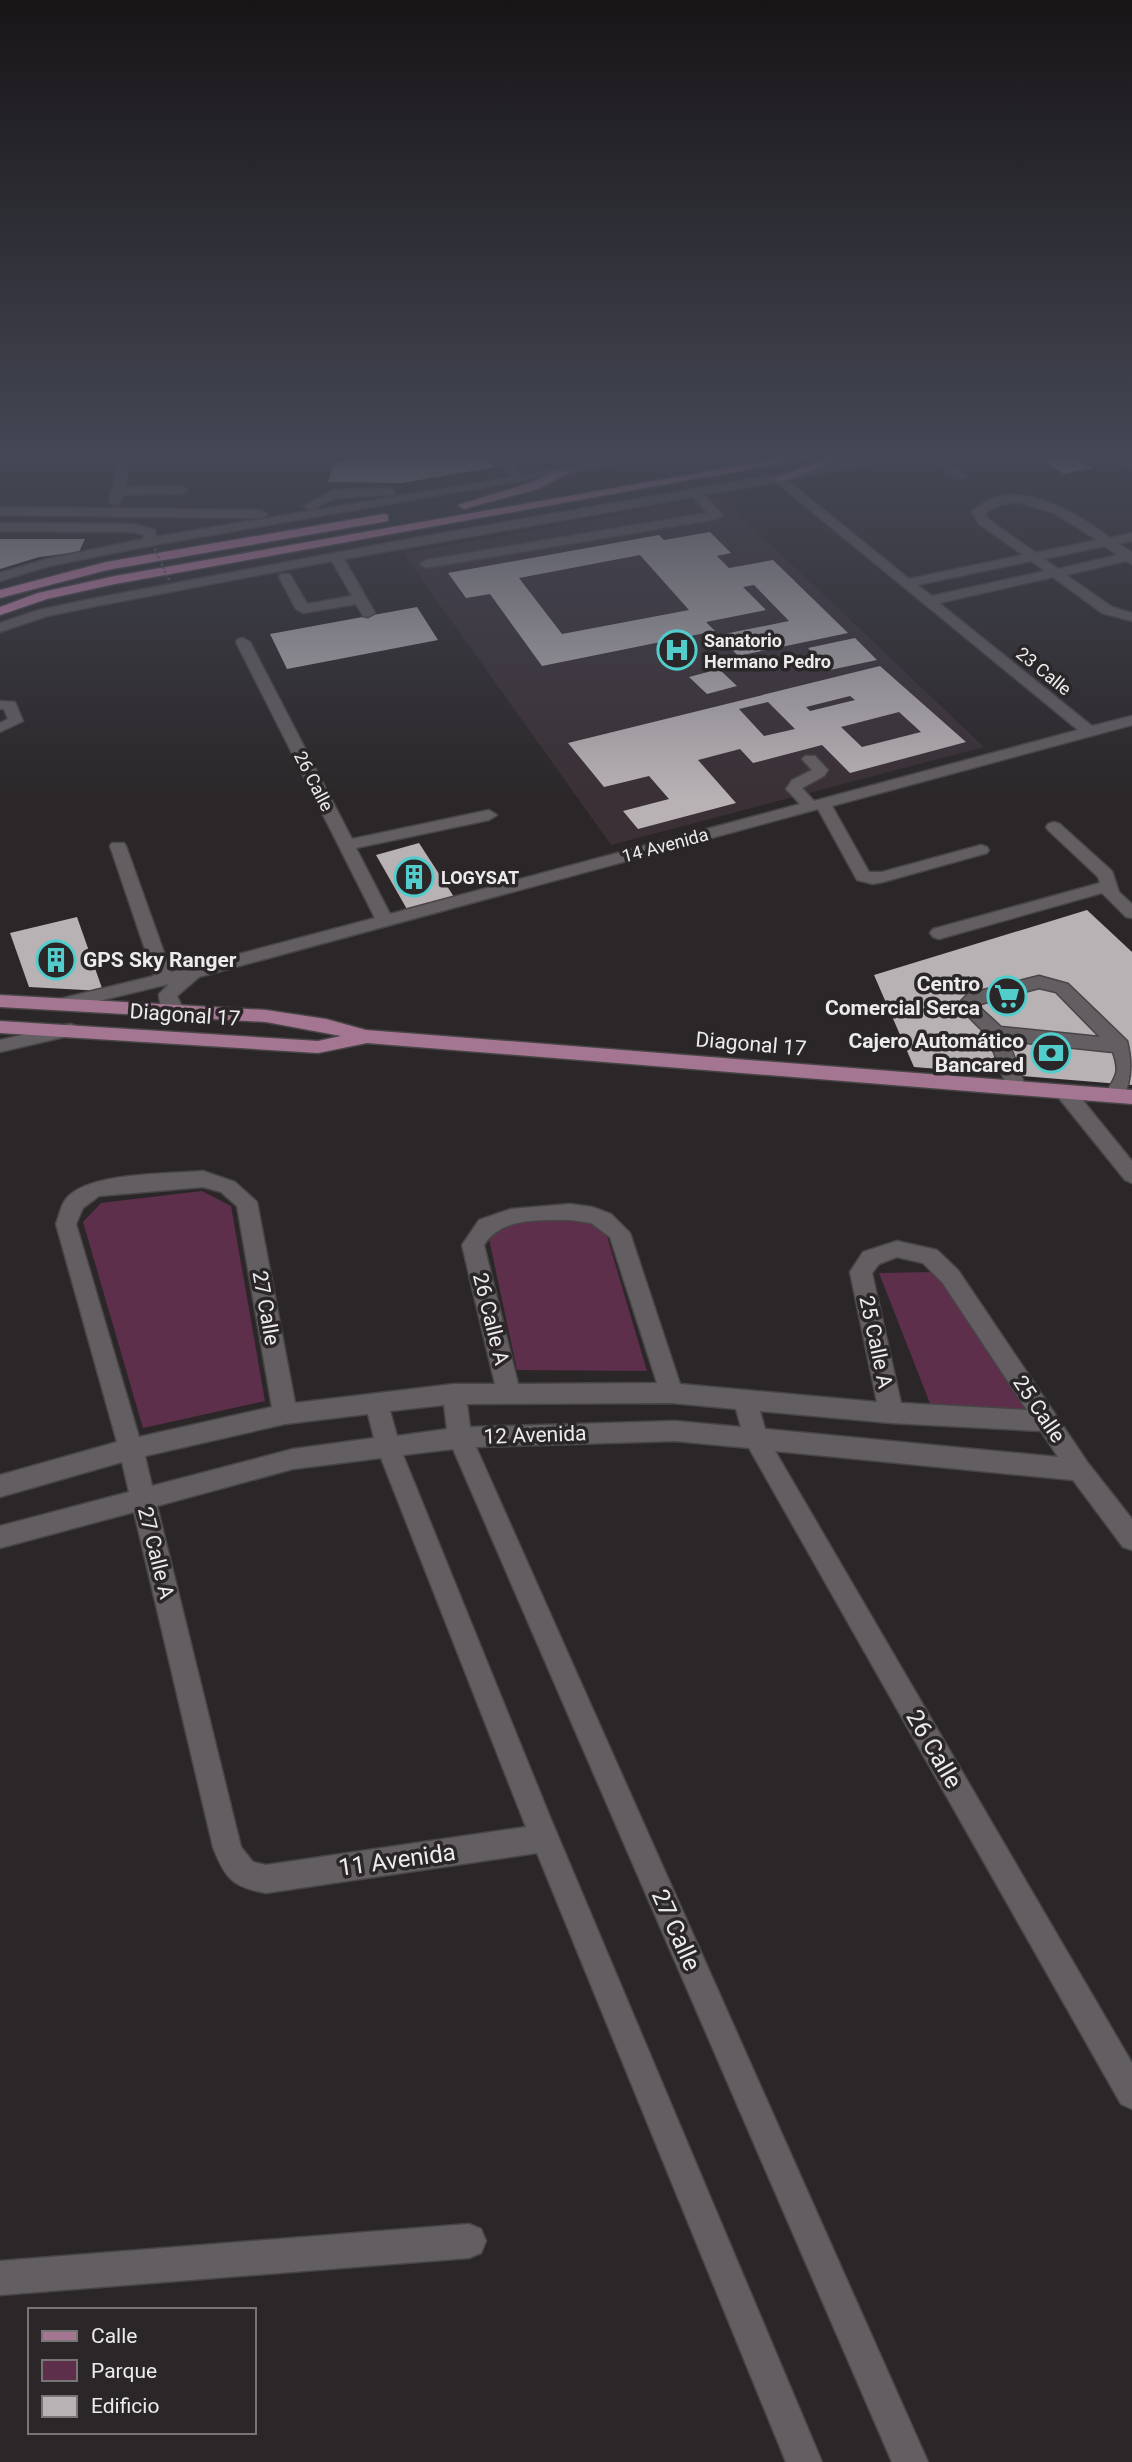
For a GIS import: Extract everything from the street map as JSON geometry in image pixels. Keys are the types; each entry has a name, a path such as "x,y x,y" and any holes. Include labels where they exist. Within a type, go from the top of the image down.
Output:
{"highway":[{"path":"0,594 91,570"},
{"path":"0,611 43,596 174,570"}],"main road":[{"name":"Diagonal 17","path":"0,1001 266,1016 326,1025 366,1036 1123,1096"},
{"name":"Diagonal 17","path":"0,1027 318,1046 366,1036"}],"street":[{"path":"0,577 24,570"},
{"path":"0,628 44,613 268,570"},
{"path":"343,570 368,612"},
{"name":"23 Calle","path":"891,570 1090,732"},
{"path":"907,583 968,570"},
{"path":"1051,570 1107,610 1132,617"},
{"path":"929,601 1071,570"},
{"path":"285,577 303,609 360,599"},
{"name":"26 Calle","path":"243,642 385,920"},
{"path":"0,705 10,705 16,721 0,728"},
{"name":"14 Avenida","path":"61,1004 199,971 1132,720"},
{"path":"1113,726 1130,740"},
{"path":"810,760 820,773 801,780 793,789 817,805 832,824 863,876 873,879 883,877 981,850"},
{"path":"347,845 489,815"},
{"path":"1054,827 1106,875 1111,894 1132,913"},
{"path":"118,846 164,978"},
{"path":"939,933 1107,886"},
{"name":"14 Avenida","path":"175,1011 168,1002 168,994 199,971"},
{"path":"1016,1088 996,1033 966,1005 974,998 1039,982 1062,988 1120,1046 1128,1067 1123,1096"},
{"path":"0,1046 71,1030"},
{"path":"996,1033 1120,1046"},
{"path":"1066,1092 1132,1175"},
{"name":"27 Calle A","path":"247,1202 228,1187 203,1179 94,1189 74,1203 66,1224 131,1449 227,1847 235,1868 248,1876"},
{"name":"27 Calle","path":"247,1202 285,1414"},
{"name":"26 Calle A","path":"509,1393 473,1245 482,1229 492,1222 511,1216 569,1212 593,1215 608,1222 619,1233 672,1393"},
{"name":"25 Calle","path":"862,1272 871,1258 897,1249 929,1256 950,1276 1080,1470 1132,1539"},
{"name":"25 Calle A","path":"862,1272 891,1413"},
{"name":"12 Avenida","path":"0,1486 131,1449 285,1414 454,1394 672,1393 891,1413 1048,1421"},
{"name":"27 Calle","path":"454,1394 460,1438 910,2462"},
{"name":"26 Calle","path":"745,1400 757,1441 1132,2093"},
{"path":"376,1402 388,1447 545,1838 804,2462"},
{"name":"12 Avenida","path":"0,1537 293,1459 460,1438 516,1434 675,1431 1080,1470"},
{"name":"11 Avenida","path":"248,1876 266,1879 545,1838"},
{"path":"0,2278 469,2241"}],"path":[{"path":"164,570 169,580"}],"shaded area":[{"name":"Sanatorio Hermano Pedro","path":"415,570 798,570 984,747 611,845"}],"green space":[{"path":"202,1191 231,1206 265,1401 143,1428 83,1222 101,1203"},
{"path":"585,1205 601,1216 647,1371 517,1370 486,1225 499,1211"},
{"path":"935,1272 1044,1420 931,1406 879,1273"}],"building":[{"path":"465,570 562,570 519,578 562,634 689,610 653,570 783,570 848,633 738,656 719,635 789,621 754,585 743,587 766,610 706,622 715,631 542,666 490,594 466,598 448,573"},
{"path":"417,607 438,640 287,669 270,634"},
{"path":"855,638 877,660 830,670 808,648"},
{"path":"880,666 966,742 850,773 822,745 753,763 740,749 698,760 736,803 638,829 623,811 669,799 649,776 604,787 568,743","holes":["850,696 855,700 810,711 806,707","768,702 795,729 764,736 739,709","899,712 921,732 862,747 841,727"]},
{"path":"719,669 737,686 707,694 689,677"},
{"name":"LOGYSAT","path":"419,843 456,900 408,911 376,855"},
{"name":"Centro Comercial Serca","path":"1087,910 1132,952 1132,1085 914,1067 874,975"},
{"name":"GPS Sky Ranger","path":"77,917 103,991 29,987 10,933"}],"place":[{"name":"Sanatorio Hermano Pedro","path":"677,650"},
{"name":"LOGYSAT","path":"414,877"},
{"name":"GPS Sky Ranger","path":"56,960"},
{"name":"Centro Comercial Serca","path":"1007,996"},
{"name":"Cajero Automático Bancared","path":"1051,1053"}]}
